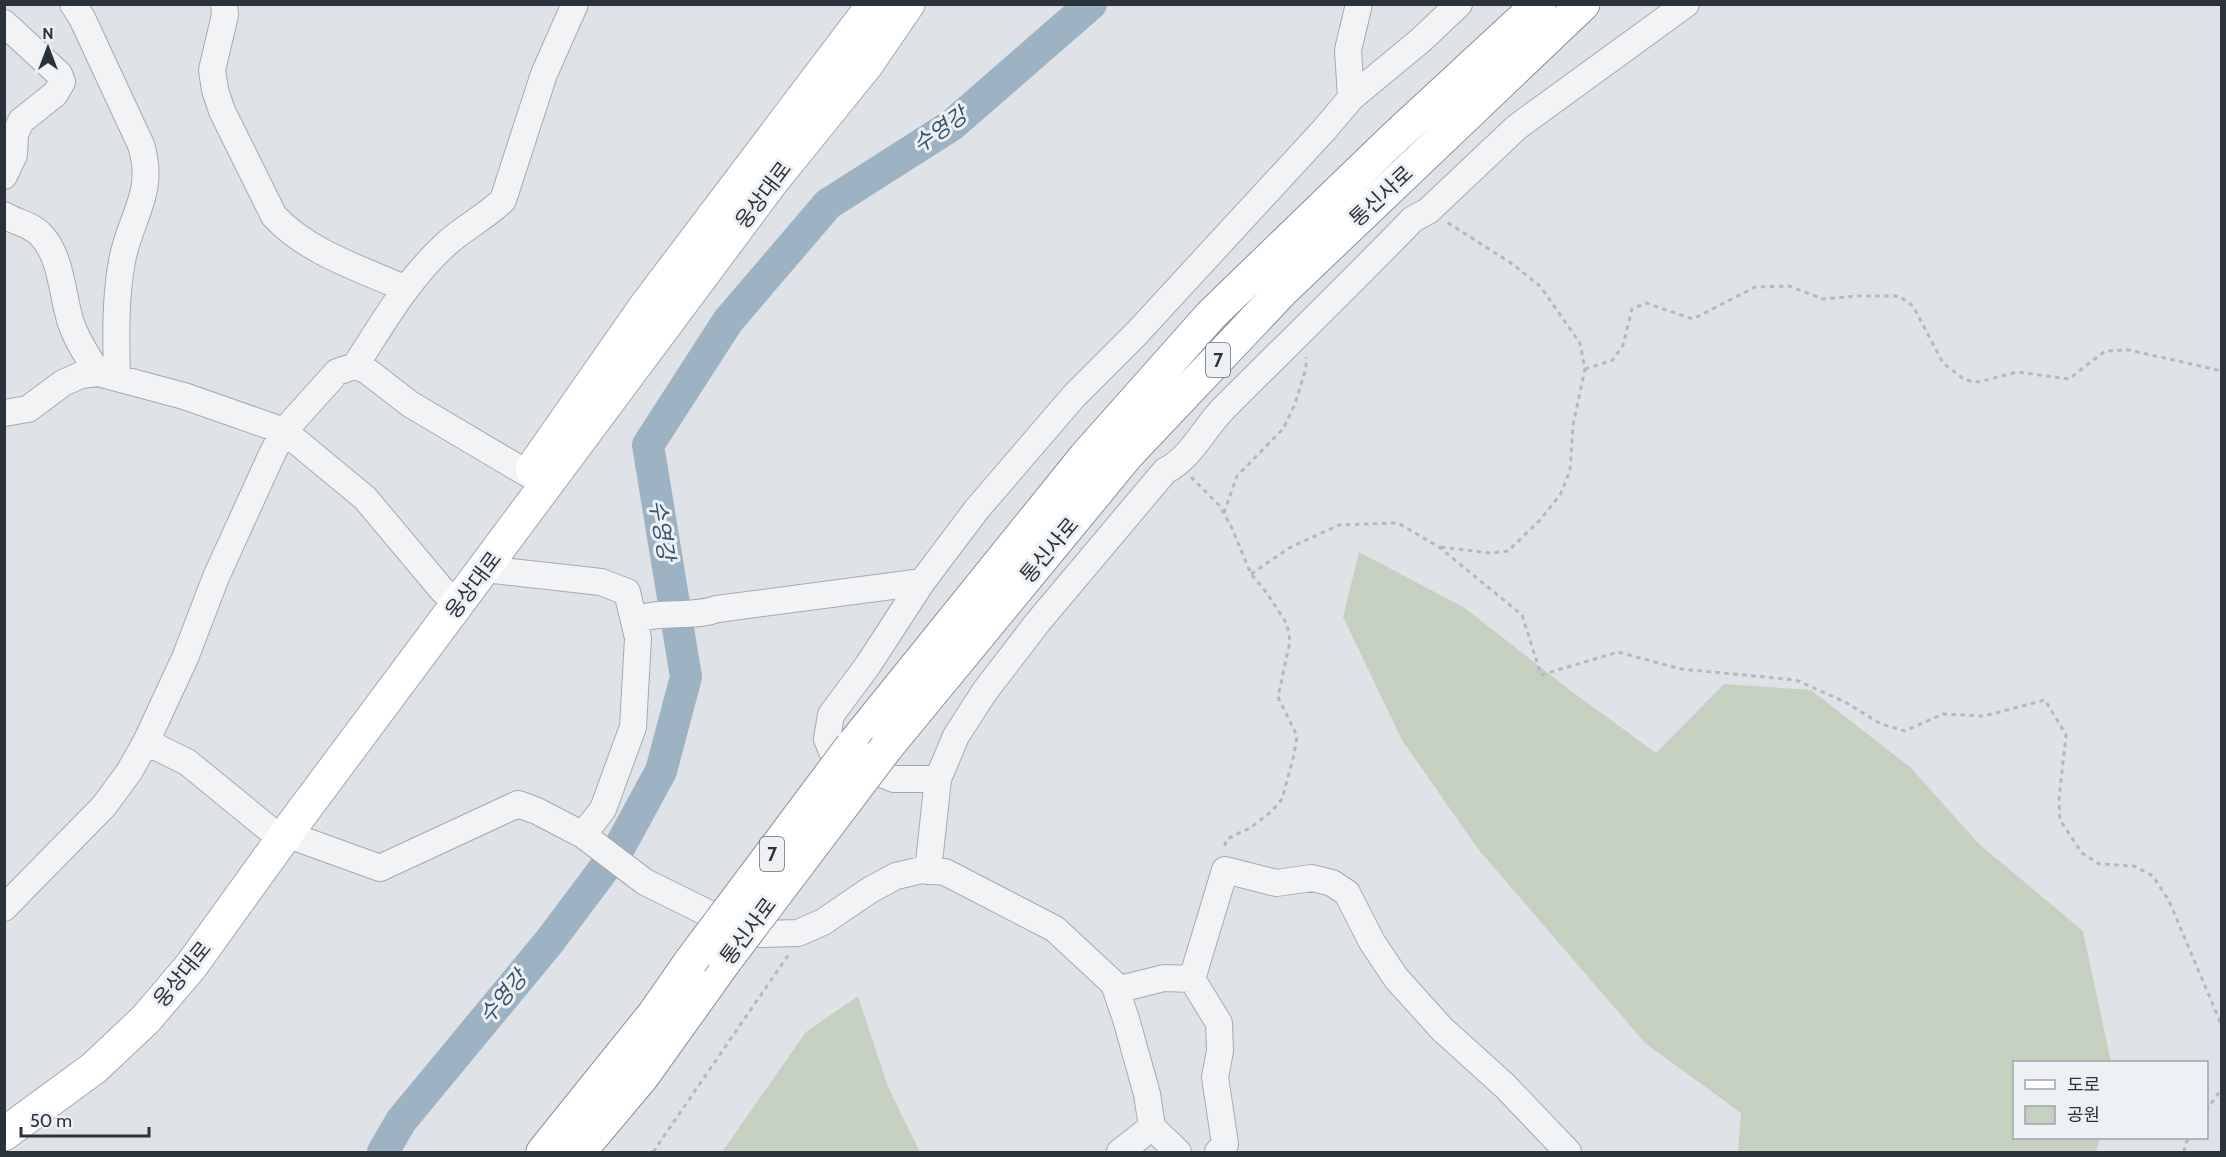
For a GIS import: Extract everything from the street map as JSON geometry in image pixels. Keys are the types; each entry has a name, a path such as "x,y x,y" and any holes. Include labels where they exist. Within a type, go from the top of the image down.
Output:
{"main road":[{"path":"850,34 868,4"},
{"name":"웅상대로","path":"4,1112 32,1093 87,1047 134,1002 278,831 451,597 528,474 645,307 874,4"},
{"name":"웅상대로","path":"451,597 484,569 773,180 867,64 908,4"},
{"path":"867,64 921,4"},
{"name":"통신사로","path":"543,1152 654,1014 852,746 1086,457 1211,315 1395,137 1539,4"},
{"name":"통신사로","path":"579,1152 642,1077 725,961 886,748 1127,455 1283,290 1581,8"},
{"name":"웅상대로","path":"4,1134 94,1068 146,1018 191,966 278,831"}],"street":[{"path":"73,4 82,18 146,159 147,175 144,196 125,244 121,263 107,375"},
{"path":"224,4 225,15 212,70 214,90 222,111 274,216 287,231 327,254 404,288"},
{"path":"355,366 404,288 446,244 503,200 544,74 575,4"},
{"path":"1351,98 1348,50 1359,4"},
{"path":"938,779 894,778 833,754 827,739 831,715 868,665 922,582 977,509 1074,396 1136,334 1351,98 1421,40 1459,4"},
{"path":"928,871 938,779 956,736 985,691 1038,622 1165,471 1178,464 1222,410 1413,219 1428,211 1517,127 1686,4"},
{"path":"4,23 59,74 62,82 54,94 21,121 15,134 14,155 4,176"},
{"path":"4,215 32,227 48,245 56,262 76,334 107,375"},
{"path":"4,908 104,806 129,772 146,742 185,658 216,577 284,431 337,372 355,366 366,370 410,404 528,474"},
{"path":"4,413 28,409 63,383 81,375 107,375 184,396 284,431 365,498 451,597"},
{"path":"484,569 601,582 627,592 639,619 633,727 589,840"},
{"path":"639,619 706,614 717,609 922,582"},
{"path":"146,742 187,762 278,831 380,868 518,804 537,811 589,840 645,882 726,922 760,934 798,933 823,922 870,890 896,876 928,871 945,872 1055,929 1114,984 1147,1094 1152,1127 1178,1152"},
{"path":"1218,1152 1225,1144 1215,1077 1220,1051 1219,1023 1192,979 1225,870 1276,883 1312,878 1332,884 1347,893 1372,942 1396,978 1442,1029 1505,1086 1568,1152"},
{"path":"1116,990 1164,978 1192,979"},
{"path":"1120,1152 1152,1127"}],"path":[{"path":"1428,211 1511,263 1540,286 1580,343 1585,369 1573,425 1570,471 1560,495 1540,520 1508,551 1490,553 1439,547"},
{"path":"1585,369 1613,360 1623,345 1632,309 1646,303 1693,319 1755,287 1788,286 1823,299 1899,296 1913,306 1943,363 1965,380 1979,382 2017,372 2068,379 2105,351 2129,350 2222,370"},
{"path":"1224,513 1237,476 1282,429 1295,404 1306,368 1305,346 1299,335"},
{"path":"1178,464 1220,505 1251,574 1287,624 1290,641 1278,697 1297,736 1282,799 1271,812 1250,828 1227,839 1222,853 1225,870"},
{"path":"1251,574 1289,548 1339,525 1398,523 1439,547 1522,615 1541,675 1618,652 1681,669 1796,680 1845,702 1881,724 1905,730 1943,714 1984,716 2044,700 2066,735 2059,798 2060,820 2082,853 2100,864 2134,866 2153,876 2169,901 2222,1026"},
{"path":"653,1152 793,949 798,933"},
{"path":"2208,1108 2222,1088"}],"green space":[{"path":"1359,552 1465,608 1567,688 1656,753 1724,684 1811,690 1911,768 1979,844 2083,931 2111,1061 2013,1061 2013,1139 2100,1139 2096,1152 1738,1152 1741,1113 1645,1043 1478,849 1402,740 1343,617"},
{"path":"858,996 888,1087 920,1152 722,1152 806,1032"}],"waterway":[{"name":"수영강","path":"383,1152 401,1121 549,942 618,850 661,771 686,677 648,445 728,321 828,204 952,125 1091,4"}]}
